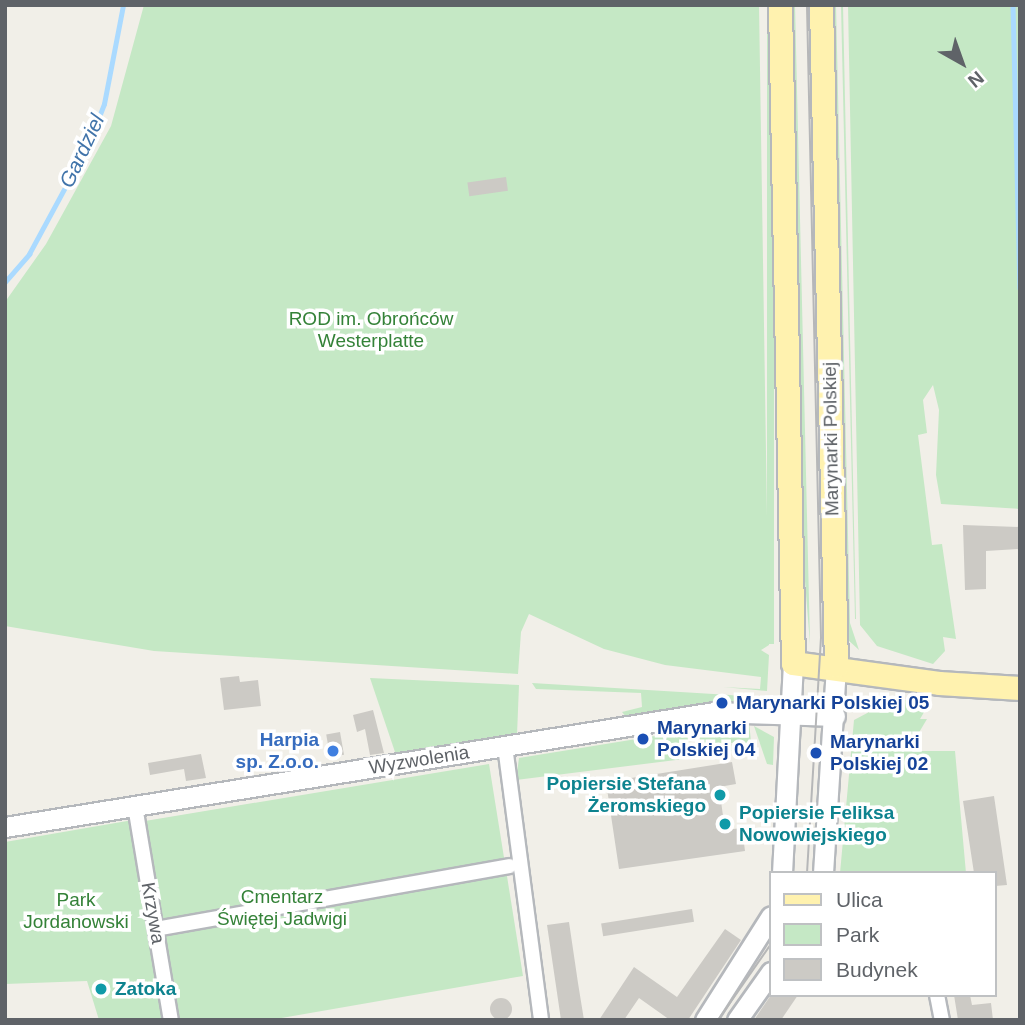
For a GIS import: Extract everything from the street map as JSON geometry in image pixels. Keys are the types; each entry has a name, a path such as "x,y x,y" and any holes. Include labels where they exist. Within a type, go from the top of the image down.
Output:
{"main road":[{"path":"780,5 793,663 836,666 939,683 1020,688"},
{"name":"Marynarki Polskiej","path":"821,5 836,666"}],"street":[{"path":"782,871 793,663"},
{"name":"Marynarki Polskiej","path":"823,871 835,716 836,666"},
{"name":"Wyzwolenia","path":"5,827 714,712 835,716"},
{"path":"505,746 541,1020"},
{"name":"Krzywa","path":"135,806 171,1020"},
{"path":"156,929 509,866"},
{"path":"705,1020 769,919"},
{"path":"737,1020 769,975"},
{"path":"937,997 942,1020"}],"green space":[{"name":"ROD im. Obrońców Westerplatte","path":"144,5 759,5 769,645 761,650 769,655 767,691 723,687 760,689 761,677 665,665 604,649 529,614 521,632 518,674 154,651 5,626 5,302 46,244 111,126"},
{"path":"767,5 774,5 774,644 767,644"},
{"path":"789,5 795,5 810,644 796,467"},
{"path":"829,5 836,5 850,623 859,650 847,639"},
{"path":"843,5 856,619 855,619"},
{"path":"848,5 1020,5 1020,509 941,504 936,475 939,410 933,385 923,400 927,433 918,435 932,545 942,544 956,639 943,637 945,651 933,664 877,646 860,625"},
{"path":"370,678 519,685 517,735 396,755"},
{"path":"532,683 759,698 628,719 622,712 642,707 641,693 536,689"},
{"path":"894,699 930,702 920,719 927,719 908,751 955,751 966,871 840,871 854,720"},
{"path":"749,721 752,753 746,754 744,741 731,743 732,751 700,756 700,726"},
{"path":"754,726 774,737 773,765 767,764"},
{"path":"686,731 692,758 516,780 519,758"},
{"name":"Cmentarz Świętej Jadwigi","path":"489,764 523,976 270,1020 177,1020 145,821"},
{"name":"Park Jordanowski","path":"133,820 166,1020 99,1020 87,981 5,984 5,842"}],"building":[{"path":"506,177 508,191 469,196 467,182"},
{"path":"963,525 1020,527 1020,549 986,551 986,589 965,590"},
{"path":"239,676 240,682 258,680 261,706 224,710 220,678"},
{"path":"373,710 384,753 370,755 365,729 357,732 353,715"},
{"path":"340,732 344,755 330,757 326,734"},
{"path":"201,754 206,778 186,781 184,769 150,775 148,763"},
{"path":"732,762 736,784 719,787 725,830 742,828 745,851 619,869 606,782"},
{"path":"994,796 1007,885 997,886 997,871 974,871 963,801"},
{"path":"692,909 694,922 603,936 601,923"},
{"path":"569,922 584,1020 561,1020 547,925"},
{"path":"725,929 741,940 688,1020 670,1020 639,998 624,1020 599,1020 634,967 677,997"},
{"path":"770,997 797,997 781,1020 754,1020"},
{"path":"954,997 970,997 972,1005 991,1003 993,1020 958,1020"},
{"path":"501,998 509,1001 512,1009 509,1017 501,1020 493,1017 490,1009 493,1001"}],"waterway":[{"name":"Gardziel","path":"5,282 29,254 88,145 104,104 123,5"},
{"path":"1013,5 1020,288"}],"tram line":[{"path":"807,5 821,638 807,871"},
{"path":"718,1020 769,947"}],"place":[{"name":"Marynarki Polskiej 05","path":"722,703"},
{"name":"Marynarki Polskiej 04","path":"643,739"},
{"name":"Harpia sp. Z.o.o.","path":"333,751"},
{"name":"Marynarki Polskiej 02","path":"816,753"},
{"name":"Popiersie Stefana Żeromskiego","path":"720,795"},
{"name":"Popiersie Feliksa Nowowiejskiego","path":"725,824"},
{"name":"Zatoka","path":"101,989"}]}
